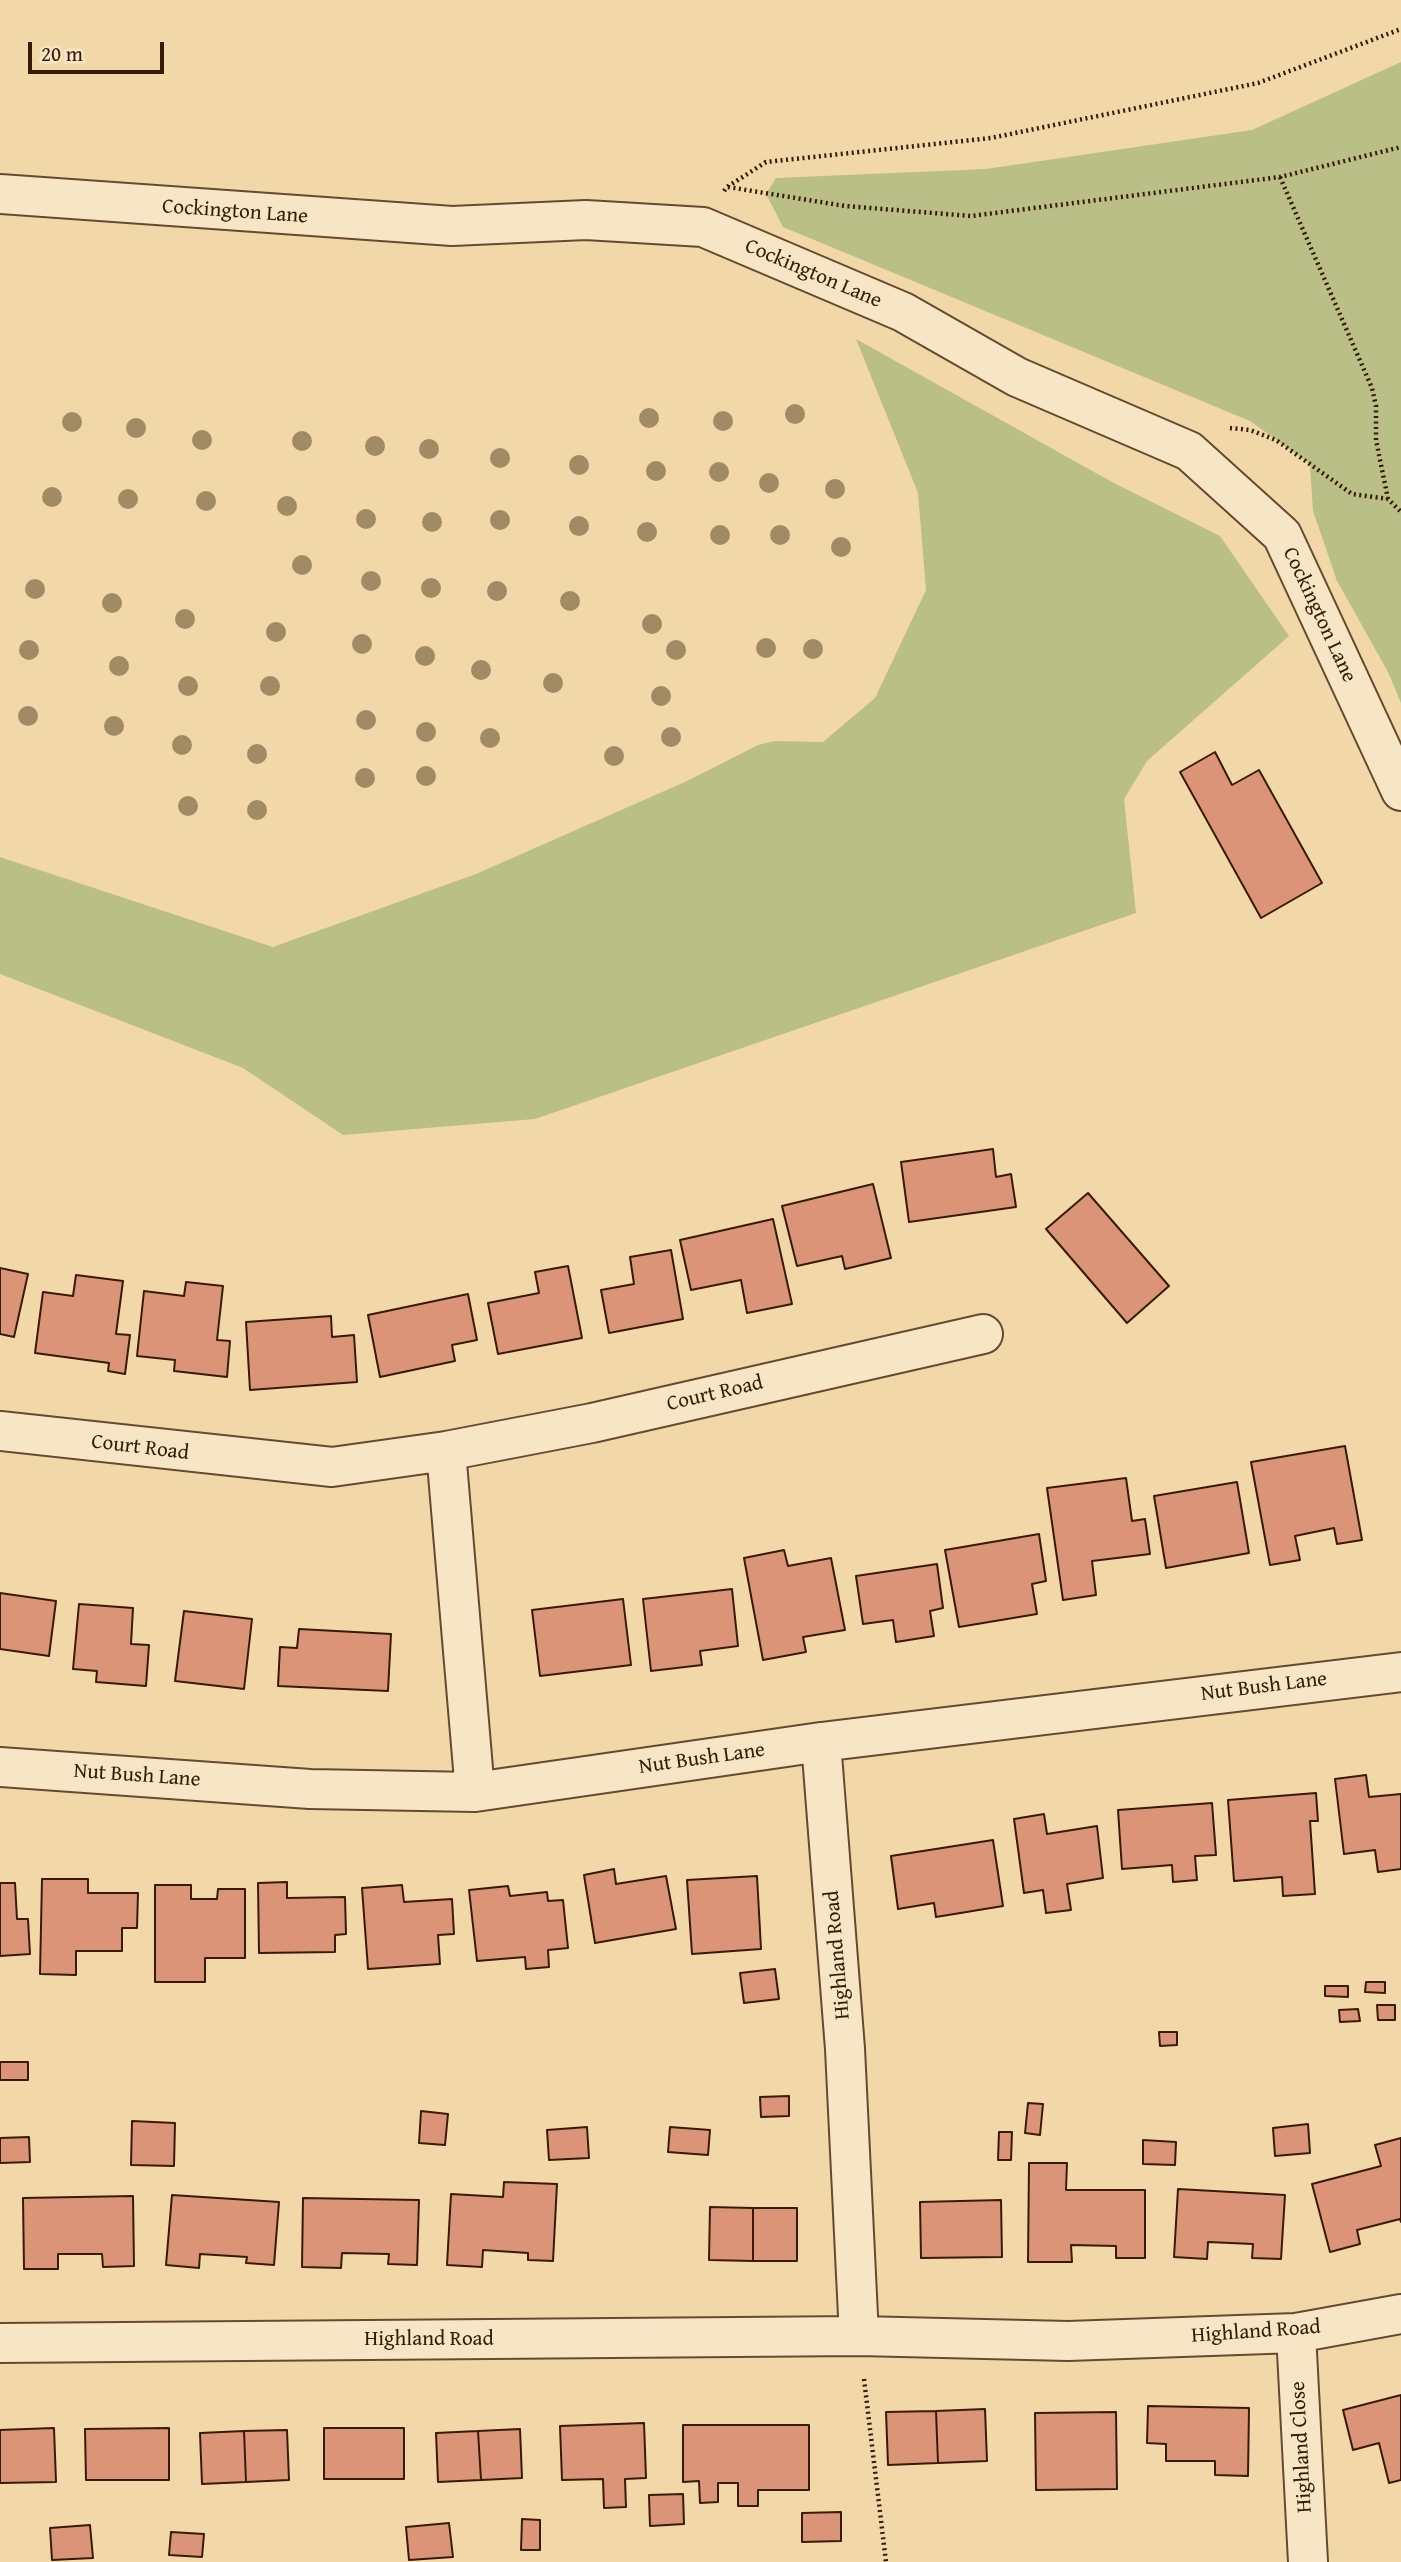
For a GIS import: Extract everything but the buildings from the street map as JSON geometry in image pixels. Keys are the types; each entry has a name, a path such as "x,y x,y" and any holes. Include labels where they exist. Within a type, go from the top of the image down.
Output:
{"street":[{"name":"Cockington Lane","path":"0,194 452,226 586,220 703,227 903,312 1017,377 1189,451 1282,536 1401,791"},
{"name":"Court Road","path":"0,1431 332,1467 446,1451 592,1423 983,1334"},
{"path":"446,1451 475,1791"},
{"name":"Nut Bush Lane","path":"0,1767 310,1789 475,1791 821,1742 1401,1672"},
{"name":"Highland Road","path":"821,1742 845,2049 859,2336"},
{"name":"Highland Road","path":"0,2343 859,2336 1068,2341 1296,2333 1401,2314"},
{"name":"Highland Close","path":"1296,2333 1308,2562"}],"path":[{"path":"703,227 727,187 766,162 991,138 1258,83 1401,29"},
{"path":"727,187 845,206 971,216 1280,177 1401,147"},
{"path":"1280,177 1372,388 1376,405 1377,440 1388,499 1401,512"},
{"path":"1189,451 1212,425 1250,430 1276,440 1352,494 1388,499"},
{"path":"859,2336 886,2562"}],"green space":[{"path":"1401,62 1401,703 1388,672 1337,581 1313,511 1310,464 1250,421 783,227 766,194 776,178 986,169 1252,130"},
{"path":"856,339 1112,482 1220,536 1289,636 1147,761 1124,799 1136,913 535,1119 343,1135 243,1068 0,974 0,857 273,947 476,874 687,781 758,745 775,741 823,742 875,698 926,590 918,493"}]}
